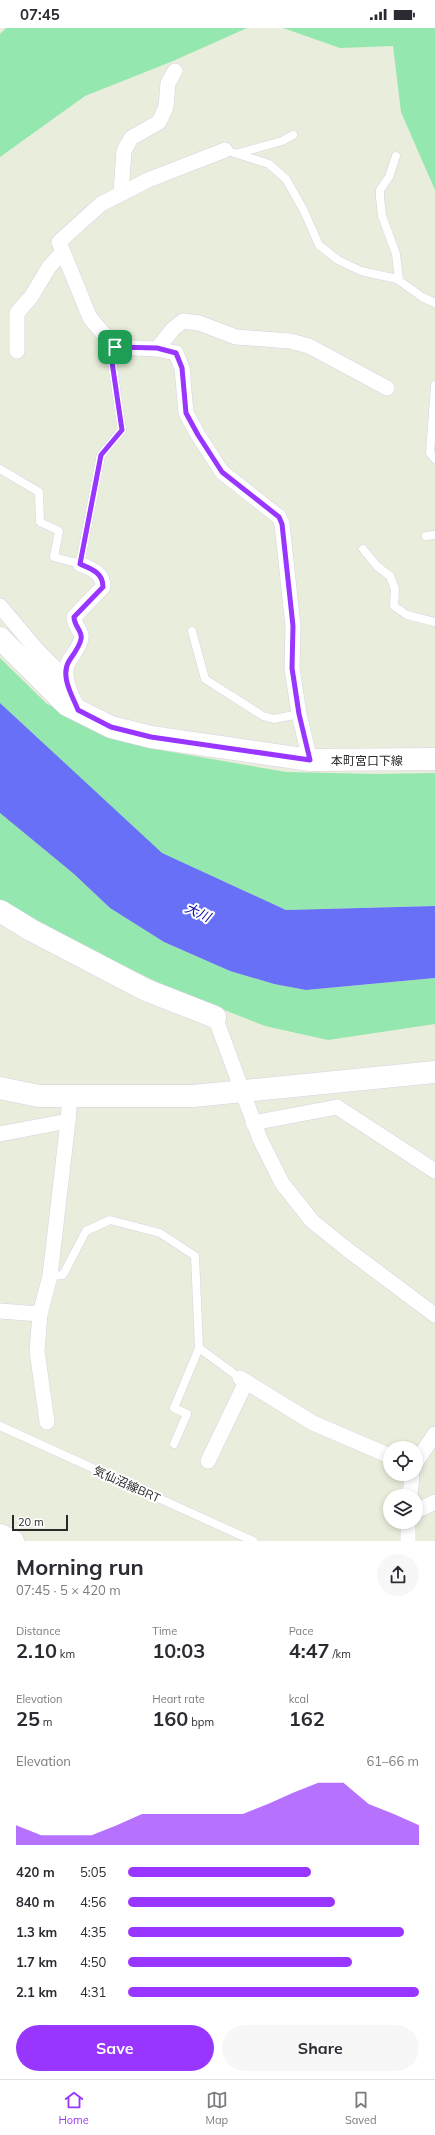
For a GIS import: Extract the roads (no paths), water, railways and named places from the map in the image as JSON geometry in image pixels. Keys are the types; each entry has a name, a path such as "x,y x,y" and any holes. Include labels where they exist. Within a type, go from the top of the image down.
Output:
{"street":[{"path":"122,193 124,151 131,138 159,122 166,107 168,83 175,71"},
{"path":"232,152 148,180 122,193 102,204 59,242 62,253 90,318 115,347 157,348 176,353 182,368 186,413 198,435 222,472 279,517 282,524 293,626 292,668 299,714 310,760"},
{"path":"17,351 17,313 31,297 49,267 62,253"},
{"path":"157,348 173,329 183,321 199,323 236,337 290,340 309,346 387,388"},
{"path":"78,710 66,679 66,667 81,640 81,634 74,624 74,617 103,587 103,581 99,573 80,564"},
{"path":"0,606 37,650 66,679"},
{"name":"本町宮口下線","path":"0,638 67,705 111,727 151,737 310,760 435,759"},
{"path":"0,911 31,930 146,990 215,1017 253,1123 282,1183 312,1221 435,1315"},
{"path":"0,1088 39,1096 193,1096 242,1093 435,1072"},
{"path":"47,1422 37,1351 40,1314 50,1276 70,1096"},
{"path":"253,1123 338,1107 435,1171"},
{"path":"0,1134 68,1121"},
{"path":"0,1311 40,1314"},
{"path":"208,1461 243,1380 313,1423 383,1453"},
{"path":"423,1452 435,1434"},
{"path":"423,1508 435,1502"},
{"path":"408,1529 408,1541"},
{"path":"0,1535 13,1541"}],"lane":[{"path":"232,152 282,141 293,135"},
{"path":"232,152 269,164 286,179 303,209 319,245 338,260 361,271 399,280 422,297 435,303"},
{"path":"396,156 392,170 380,190 380,197 382,216 396,254 399,280"},
{"path":"0,468 39,492 40,522 58,531 54,557 80,564 101,455 122,430 112,362 115,347"},
{"path":"435,385 430,453 435,459"},
{"path":"426,536 435,535"},
{"path":"364,549 377,566 390,576 395,589 394,606 407,615 435,622"},
{"path":"192,631 205,679 263,716 274,719 299,714"},
{"path":"50,1276 63,1275 86,1232 110,1220 160,1233 195,1256 199,1348 174,1408 187,1414 174,1444"},
{"path":"199,1348 243,1380"},
{"name":"気仙沼線BRT","path":"0,1426 253,1541"}],"water":[{"name":"大川","path":"0,703 162,853 286,910 435,906 435,978 306,990 274,984 230,971 164,942 110,908 74,874 0,813"}]}
